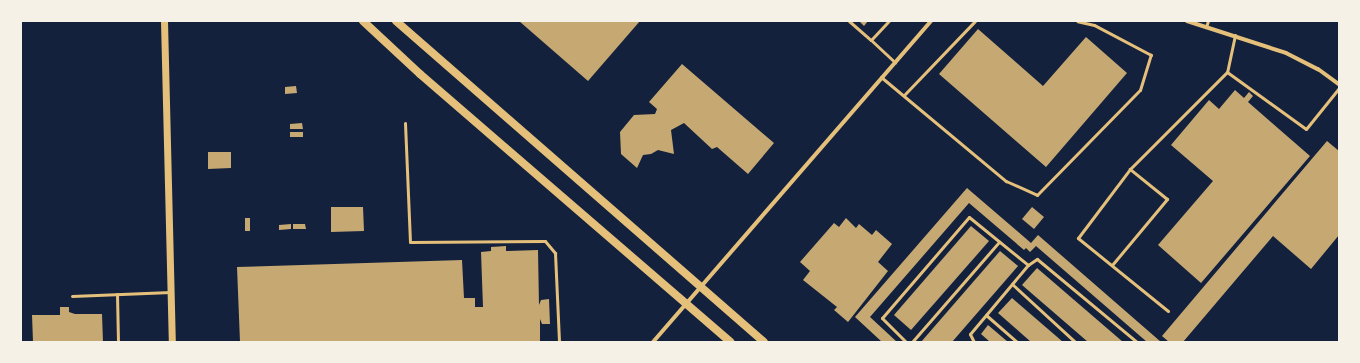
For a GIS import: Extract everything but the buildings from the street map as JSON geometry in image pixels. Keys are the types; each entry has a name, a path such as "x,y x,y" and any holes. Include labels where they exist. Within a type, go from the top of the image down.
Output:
{"main road":[{"path":"363,21 420,74 730,342"},
{"path":"396,21 764,342"}],"street":[{"path":"164,21 172,342"},
{"path":"653,342 931,21"},
{"path":"1187,21 1236,35 1304,61 1339,84"}],"lane":[{"path":"849,21 895,62"},
{"path":"871,40 889,21"},
{"path":"905,94 975,21"},
{"path":"881,77 905,94 1006,181 1037,195 1140,90 1151,55 1094,25 1077,21"},
{"path":"1206,27 1208,21"},
{"path":"1168,311 1078,238 1130,170 1227,72 1236,35"},
{"path":"1227,72 1306,129 1339,88"},
{"path":"405,123 410,242 545,241 555,253 559,342"},
{"path":"1112,265 1167,200 1130,170"},
{"path":"906,342 882,318 969,217 1028,265"},
{"path":"912,342 999,242"},
{"path":"974,342 970,334 1028,265 1037,259 1137,342"},
{"path":"1012,284 1075,342"},
{"path":"72,296 171,292"},
{"path":"117,294 118,342"},
{"path":"986,315 1017,342"}]}
